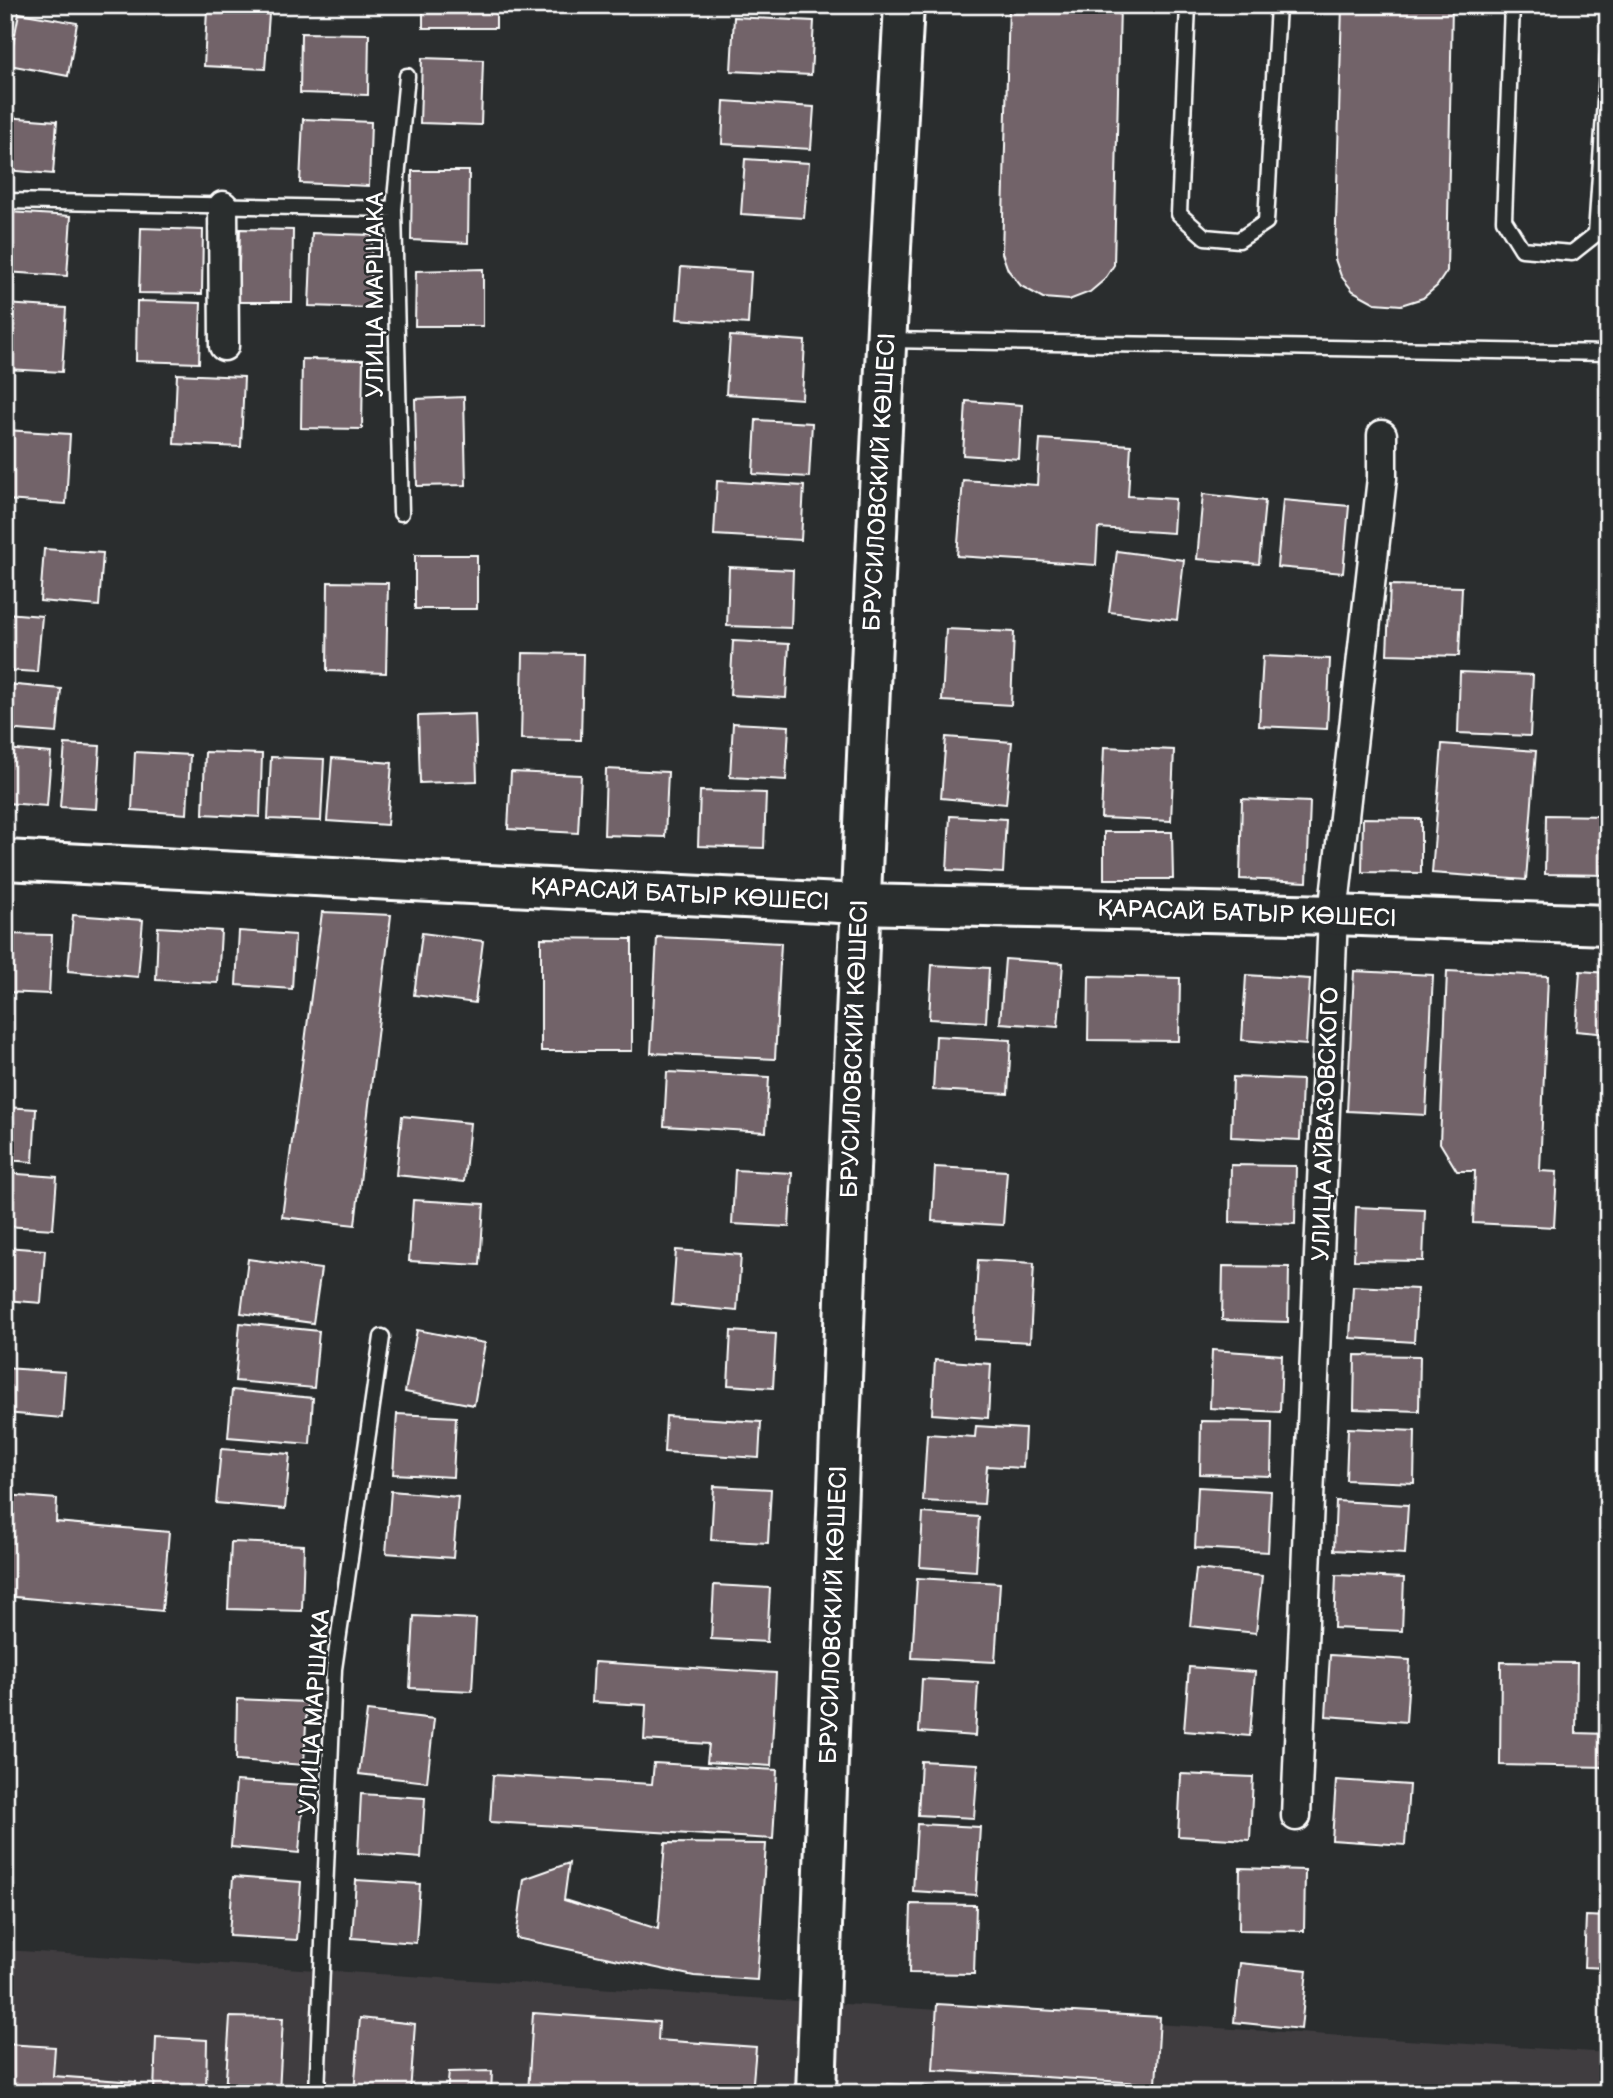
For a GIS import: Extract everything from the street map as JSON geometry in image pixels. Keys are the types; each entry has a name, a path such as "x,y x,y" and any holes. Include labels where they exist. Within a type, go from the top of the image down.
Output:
{"street":[{"name":"БРУСИЛОВСКИЙ КӨШЕСІ","path":"816,2093 859,904 885,340 904,5"},
{"path":"223,206 224,346"},
{"name":"УЛИЦА АЙВАЗОВСКОГО","path":"1296,1816 1333,915 1382,478 1382,435"},
{"name":"ҚАРАСАЙ БАТЫР КӨШЕСІ","path":"5,860 859,904 1333,915 1608,925"}],"lane":[{"path":"1188,5 1179,214 1205,237 1239,240 1266,222 1278,5"},
{"path":"1512,5 1504,220 1522,248 1573,253 1596,234 1608,56"},
{"name":"УЛИЦА МАРШАКА","path":"401,513 394,209 407,76"},
{"path":"5,201 394,209"},
{"path":"885,340 1608,353"},
{"name":"УЛИЦА МАРШАКА","path":"317,2093 334,1670 382,1337"}],"shaded area":[{"path":"5,1950 1608,2053 1608,2093 5,2093"}],"building":[{"path":"284,5 362,5 362,9"},
{"path":"423,5 496,5 496,28 423,28"},
{"path":"1009,5 1120,5 1114,265 1104,280 1090,292 1069,300 1043,298 1021,286 1008,270 1002,253"},
{"path":"1342,5 1452,5 1447,271 1437,286 1423,298 1401,305 1375,303 1353,291 1341,276 1335,259"},
{"path":"207,10 269,14 265,69 204,66"},
{"path":"19,13 77,23 68,76 9,65"},
{"path":"734,17 814,21 811,75 731,71"},
{"path":"301,33 369,34 368,95 300,93"},
{"path":"422,58 483,60 481,125 420,123"},
{"path":"724,101 814,107 811,149 722,144"},
{"path":"5,117 57,121 53,174 5,170"},
{"path":"303,119 371,122 369,186 300,183"},
{"path":"745,159 809,163 804,218 741,214"},
{"path":"412,171 469,171 468,243 411,240"},
{"path":"8,212 71,216 67,276 5,272"},
{"path":"141,228 203,230 202,294 139,293"},
{"path":"240,229 293,230 292,302 238,302"},
{"path":"312,233 372,235 370,308 309,306"},
{"path":"681,267 751,272 748,324 677,319"},
{"path":"483,269 483,326 415,326 416,271"},
{"path":"137,301 201,303 199,363 136,361"},
{"path":"5,304 66,308 62,372 5,369"},
{"path":"730,336 805,341 802,399 726,394"},
{"path":"302,359 363,360 362,429 301,428"},
{"path":"177,374 244,377 241,447 174,444"},
{"path":"464,397 466,485 417,486 415,399"},
{"path":"966,401 1022,405 1019,459 963,455"},
{"path":"756,420 812,423 809,477 753,474"},
{"path":"5,430 70,434 66,504 5,500"},
{"path":"1040,439 1131,445 1128,496 1175,499 1173,533 1098,528 1096,565 957,556 963,480 1037,485"},
{"path":"717,481 804,486 801,540 714,535"},
{"path":"1203,494 1265,501 1259,564 1197,559"},
{"path":"1283,500 1349,506 1343,573 1277,567"},
{"path":"44,549 103,553 99,606 40,601"},
{"path":"1117,551 1184,560 1177,620 1109,612"},
{"path":"415,555 477,555 477,609 415,609"},
{"path":"729,567 793,570 791,628 727,626"},
{"path":"328,582 388,583 386,673 327,671"},
{"path":"1390,585 1462,587 1459,656 1387,654"},
{"path":"5,613 42,616 37,672 5,670"},
{"path":"946,629 1014,632 1011,705 942,701"},
{"path":"733,641 789,644 786,698 730,695"},
{"path":"523,653 583,654 581,740 521,739"},
{"path":"1263,656 1330,659 1327,729 1259,726"},
{"path":"1460,672 1533,675 1530,736 1458,733"},
{"path":"5,684 61,689 57,733 5,729"},
{"path":"475,714 477,781 420,783 418,716"},
{"path":"733,723 789,726 786,780 730,777"},
{"path":"946,737 1012,742 1006,804 941,798"},
{"path":"65,744 100,746 96,809 60,807"},
{"path":"1442,744 1536,751 1526,880 1432,873"},
{"path":"1104,747 1174,750 1171,821 1101,818"},
{"path":"5,749 51,753 47,806 5,803"},
{"path":"135,752 190,755 187,814 132,810"},
{"path":"205,752 262,754 260,817 203,814"},
{"path":"271,757 324,759 321,821 268,819"},
{"path":"332,758 392,763 387,825 327,821"},
{"path":"606,769 668,772 665,837 604,835"},
{"path":"511,772 581,775 578,833 508,829"},
{"path":"700,791 766,793 764,848 698,846"},
{"path":"1242,799 1310,802 1307,882 1240,879"},
{"path":"1546,815 1608,816 1608,875 1545,874"},
{"path":"950,816 1006,819 1003,873 947,870"},
{"path":"1363,818 1421,819 1421,873 1362,872"},
{"path":"1104,832 1172,832 1173,879 1104,879"},
{"path":"322,912 391,915 355,1225 282,1217"},
{"path":"73,915 143,920 138,977 68,971"},
{"path":"158,927 221,931 218,983 156,980"},
{"path":"239,931 295,935 292,989 236,985"},
{"path":"422,933 483,941 475,1003 414,995"},
{"path":"5,934 52,935 49,994 5,992"},
{"path":"657,937 781,943 775,1059 651,1053"},
{"path":"541,938 632,939 632,1051 541,1051"},
{"path":"1005,959 1063,963 1058,1027 1000,1023"},
{"path":"932,965 989,968 986,1022 929,1019"},
{"path":"1354,971 1433,975 1426,1115 1347,1111"},
{"path":"1447,971 1548,976 1540,1171 1557,1172 1554,1227 1473,1223 1475,1171 1457,1171 1440,1143"},
{"path":"1580,971 1608,973 1608,1034 1576,1031"},
{"path":"1246,975 1310,979 1306,1045 1242,1040"},
{"path":"1089,976 1180,978 1179,1041 1088,1040"},
{"path":"936,1036 1011,1040 1008,1094 933,1090"},
{"path":"667,1072 769,1077 766,1132 664,1126"},
{"path":"1233,1077 1302,1080 1300,1140 1231,1137"},
{"path":"5,1107 36,1109 33,1162 5,1160"},
{"path":"402,1116 470,1123 464,1182 396,1175"},
{"path":"1231,1165 1296,1166 1295,1224 1230,1222"},
{"path":"935,1167 1007,1171 1003,1225 932,1221"},
{"path":"735,1170 792,1173 789,1227 732,1224"},
{"path":"5,1173 57,1177 53,1229 5,1226"},
{"path":"413,1200 484,1204 480,1265 409,1261"},
{"path":"1356,1207 1425,1210 1423,1261 1354,1260"},
{"path":"5,1247 45,1250 41,1303 5,1300"},
{"path":"676,1250 741,1255 737,1311 672,1305"},
{"path":"248,1259 321,1269 313,1323 241,1313"},
{"path":"978,1260 1034,1263 1030,1342 974,1339"},
{"path":"1223,1266 1289,1267 1288,1322 1222,1320"},
{"path":"1353,1286 1417,1289 1414,1342 1350,1338"},
{"path":"240,1323 319,1331 314,1388 235,1381"},
{"path":"417,1330 485,1343 474,1405 405,1392"},
{"path":"731,1331 776,1334 773,1388 728,1385"},
{"path":"1212,1350 1282,1355 1280,1412 1210,1408"},
{"path":"1355,1355 1420,1356 1419,1411 1354,1409"},
{"path":"935,1360 991,1364 988,1418 932,1414"},
{"path":"5,1368 65,1372 62,1418 5,1413"},
{"path":"232,1390 313,1398 310,1444 228,1437"},
{"path":"397,1414 456,1417 453,1477 393,1474"},
{"path":"666,1416 761,1422 759,1458 664,1452"},
{"path":"1201,1421 1272,1422 1271,1476 1200,1474"},
{"path":"976,1426 1025,1429 1023,1468 987,1466 984,1504 923,1501 927,1434 975,1437"},
{"path":"1348,1428 1415,1431 1414,1483 1346,1480"},
{"path":"221,1449 290,1454 285,1509 216,1503"},
{"path":"714,1486 771,1489 768,1543 711,1540"},
{"path":"1198,1487 1271,1491 1268,1552 1195,1548"},
{"path":"391,1491 458,1497 453,1558 386,1553"},
{"path":"5,1495 57,1499 56,1522 169,1532 162,1611 5,1596"},
{"path":"1336,1501 1408,1505 1405,1554 1334,1550"},
{"path":"923,1513 979,1517 976,1571 920,1567"},
{"path":"231,1542 304,1545 302,1611 228,1609"},
{"path":"1196,1569 1262,1576 1256,1633 1190,1626"},
{"path":"1336,1575 1404,1578 1402,1631 1334,1628"},
{"path":"917,1578 1000,1583 995,1662 912,1658"},
{"path":"714,1585 770,1588 767,1642 711,1639"},
{"path":"414,1616 476,1619 472,1691 410,1688"},
{"path":"1330,1655 1410,1660 1406,1722 1326,1716"},
{"path":"594,1662 776,1673 771,1766 707,1762 709,1744 644,1740 646,1705 592,1702"},
{"path":"1501,1662 1577,1663 1576,1733 1608,1734 1608,1767 1500,1765"},
{"path":"1189,1667 1255,1672 1250,1736 1184,1731"},
{"path":"922,1679 978,1682 975,1736 919,1732"},
{"path":"237,1699 307,1702 304,1765 236,1760"},
{"path":"367,1711 434,1719 427,1782 359,1774"},
{"path":"921,1761 978,1764 974,1818 918,1815"},
{"path":"654,1763 777,1770 773,1839 490,1822 493,1775 652,1784"},
{"path":"1181,1774 1253,1777 1250,1840 1178,1836"},
{"path":"1336,1780 1409,1785 1405,1845 1332,1840"},
{"path":"236,1781 304,1785 299,1853 231,1847"},
{"path":"361,1794 425,1798 421,1858 358,1853"},
{"path":"917,1824 980,1827 976,1895 913,1891"},
{"path":"665,1843 766,1844 757,1980 694,1976 516,1938 524,1879 569,1863 564,1900 658,1929"},
{"path":"1240,1868 1305,1870 1304,1931 1239,1930"},
{"path":"233,1877 301,1882 297,1940 229,1936"},
{"path":"356,1880 420,1884 416,1943 352,1938"},
{"path":"911,1904 976,1905 974,1974 909,1973"},
{"path":"1586,1916 1608,1917 1608,1968 1584,1967"},
{"path":"5,1924 12,1925 9,1963 5,1963"},
{"path":"1240,1963 1307,1970 1301,2029 1234,2022"},
{"path":"937,2004 1160,2017 1156,2084 933,2070"},
{"path":"533,2013 659,2022 658,2040 756,2047 752,2093 528,2093"},
{"path":"230,2017 283,2018 279,2093 225,2093"},
{"path":"360,2018 415,2024 410,2093 354,2093"},
{"path":"156,2037 207,2040 206,2093 154,2092"},
{"path":"5,2044 55,2047 53,2076 136,2082 135,2093 5,2093"},
{"path":"492,2071 491,2093 447,2093 449,2072"},
{"path":"887,2084 974,2089 974,2093 887,2093"}]}
